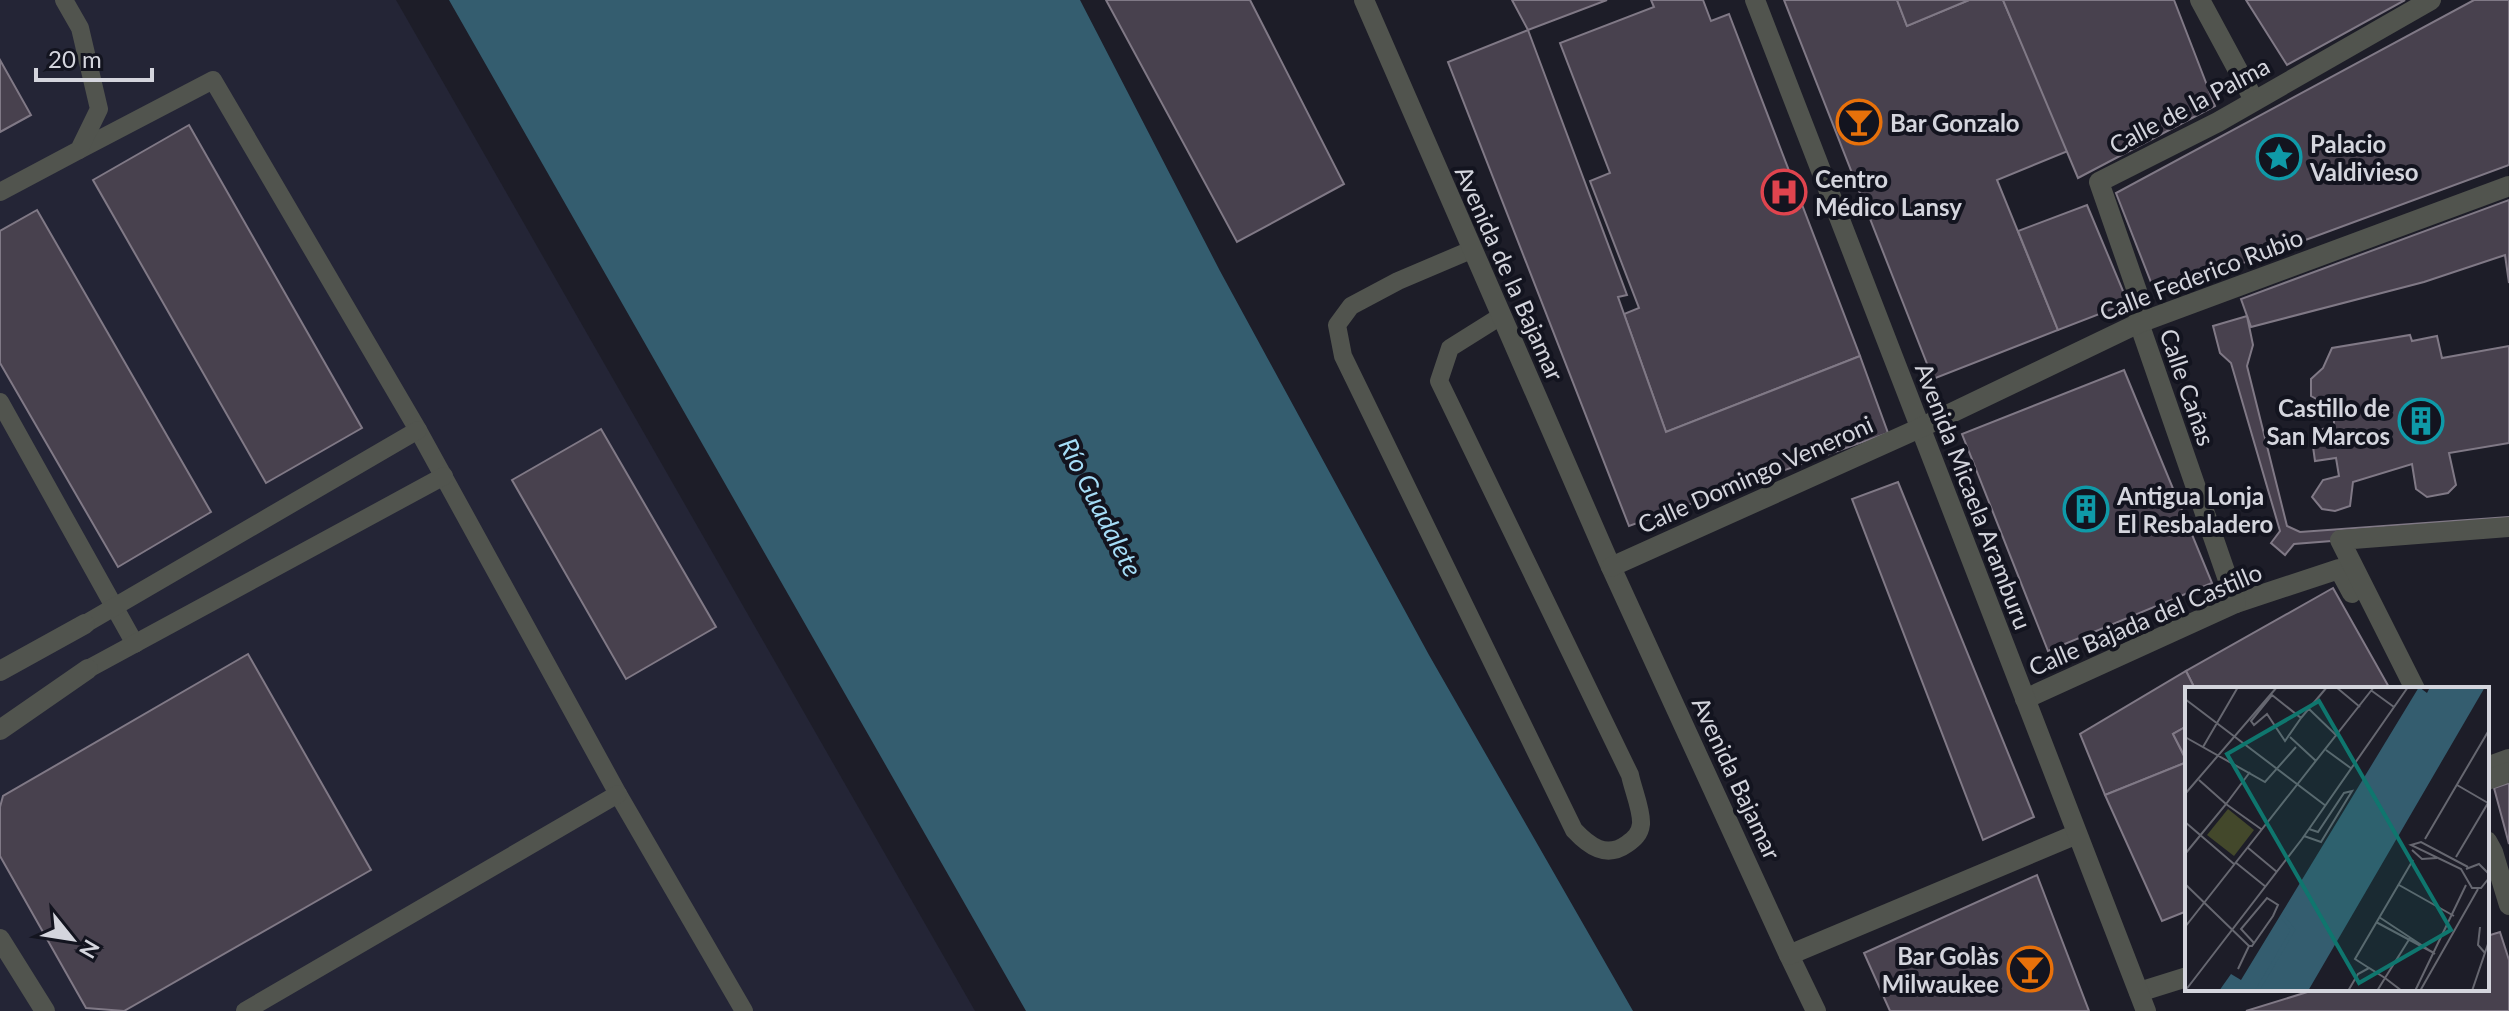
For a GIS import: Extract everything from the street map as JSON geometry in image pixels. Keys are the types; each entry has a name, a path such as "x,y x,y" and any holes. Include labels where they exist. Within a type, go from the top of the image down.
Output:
{"street":[{"name":"Avenida de la Bajamar","path":"1364,0 1611,567"},
{"name":"Avenida Micaela Aramburu","path":"1755,0 2142,1002"},
{"path":"2200,0 2254,100"},
{"name":"Calle de la Palma","path":"2139,323 2138,294 2099,182 2218,122 2431,0"},
{"name":"Calle Federico Rubio","path":"1920,428 2139,323 2509,186"},
{"name":"Calle Cañas","path":"2139,323 2236,603"},
{"name":"Calle Domingo Veneroni","path":"1611,567 1920,428"},
{"path":"2414,687 2340,540 2509,527"},
{"name":"Avenida Bajamar","path":"1611,567 1816,1011"},
{"name":"Calle Bajada del Castillo","path":"2025,699 2236,603 2339,569 2402,687"},
{"path":"0,671 85,624"},
{"path":"0,720 88,669"},
{"path":"0,730 88,669"},
{"path":"2489,766 2509,759"},
{"path":"2489,779 2509,772"},
{"path":"1789,955 2077,834"},
{"path":"2489,852 2494,881 2509,905"},
{"path":"0,939 45,1011"},
{"path":"2142,1002 2185,978"}],"lane":[{"path":"64,0 80,28 99,109 79,150"},
{"path":"0,192 213,80 418,430 618,794 744,1011"},
{"path":"1471,250 1398,281 1351,306 1337,325 1343,356 1574,830 1589,846 1607,852 1620,849 1636,838 1641,824 1630,775 1439,381 1450,348 1501,316"},
{"path":"0,402 135,644"},
{"path":"85,624 418,430"},
{"path":"88,669 444,476"},
{"path":"245,1011 618,794"}],"shaded area":[{"path":"0,0 396,0 975,1011 0,1011"}],"water":[{"name":"Río Guadalete","path":"449,0 1080,0 1220,271 1429,655 1633,1011 1026,1011"}],"building":[{"path":"1106,0 1250,0 1344,184 1237,242"},
{"path":"1512,0 1607,0 1528,30"},
{"path":"1651,0 1703,0 1711,21 1729,14 1860,356 1666,432 1624,314 1639,308 1590,181 1610,173 1560,43 1654,7"},
{"path":"1784,0 1897,0 1907,26 1969,0 2003,0 2068,151 1997,180 2058,330 1933,379"},
{"path":"1897,0 1969,0 1907,26"},
{"path":"2003,0 2174,0 2215,106 2078,178"},
{"path":"2246,0 2405,0 2287,65"},
{"path":"2474,0 2509,0 2509,165 2156,295 2116,193"},
{"path":"1528,30 1627,295 1618,297 1666,432 1860,356 1888,433 1629,526 1448,62"},
{"path":"0,60 31,115 0,132"},
{"path":"189,125 362,428 266,483 93,180"},
{"path":"2509,200 2509,283 2505,255 2424,282 2251,327 2241,299"},
{"path":"2087,205 2128,303 2058,330 2018,231"},
{"path":"37,210 211,512 118,567 0,363 0,231"},
{"path":"2247,316 2253,345 2247,366 2287,526 2300,532 2509,517 2509,527 2294,544 2285,555 2271,543 2280,531 2231,363 2220,353 2213,326"},
{"name":"Castillo de San Marcos","path":"2410,335 2412,341 2437,336 2442,358 2509,346 2509,443 2449,453 2456,485 2448,493 2427,497 2416,489 2412,464 2353,482 2350,506 2335,511 2322,509 2312,497 2323,480 2339,476 2336,458 2315,461 2311,432 2334,426 2334,416 2332,398 2320,401 2311,396 2311,379 2323,368 2332,348"},
{"name":"Antigua Lonja El Resbaladero","path":"2124,370 2212,583 2048,651 1962,434"},
{"path":"601,429 716,627 626,679 512,480"},
{"path":"1898,482 2034,817 1983,840 1852,499"},
{"path":"2333,588 2389,687 2194,687 2186,671"},
{"path":"248,654 371,870 124,1011 86,1008 0,856 0,807 3,796"},
{"path":"2186,671 2194,687 2185,687 2185,727 2173,734 2185,763 2105,795 2080,734"},
{"path":"2185,727 2185,757 2173,734"},
{"path":"2185,763 2185,912 2162,921 2105,795"},
{"path":"2509,783 2509,844 2494,788"},
{"path":"2037,875 2089,1011 1890,1011 1864,953"},
{"path":"2500,932 2509,960 2509,1011 2246,1011 2311,991 2489,991 2489,935"}],"place":[{"name":"Bar Gonzalo","path":"1859,122"},
{"name":"Palacio Valdivieso","path":"2279,157"},
{"name":"Centro Médico Lansy","path":"1784,192"},
{"name":"Castillo de San Marcos","path":"2421,421"},
{"name":"Antigua Lonja El Resbaladero","path":"2086,509"},
{"name":"Bar Golàs Milwaukee","path":"2030,969"}]}
